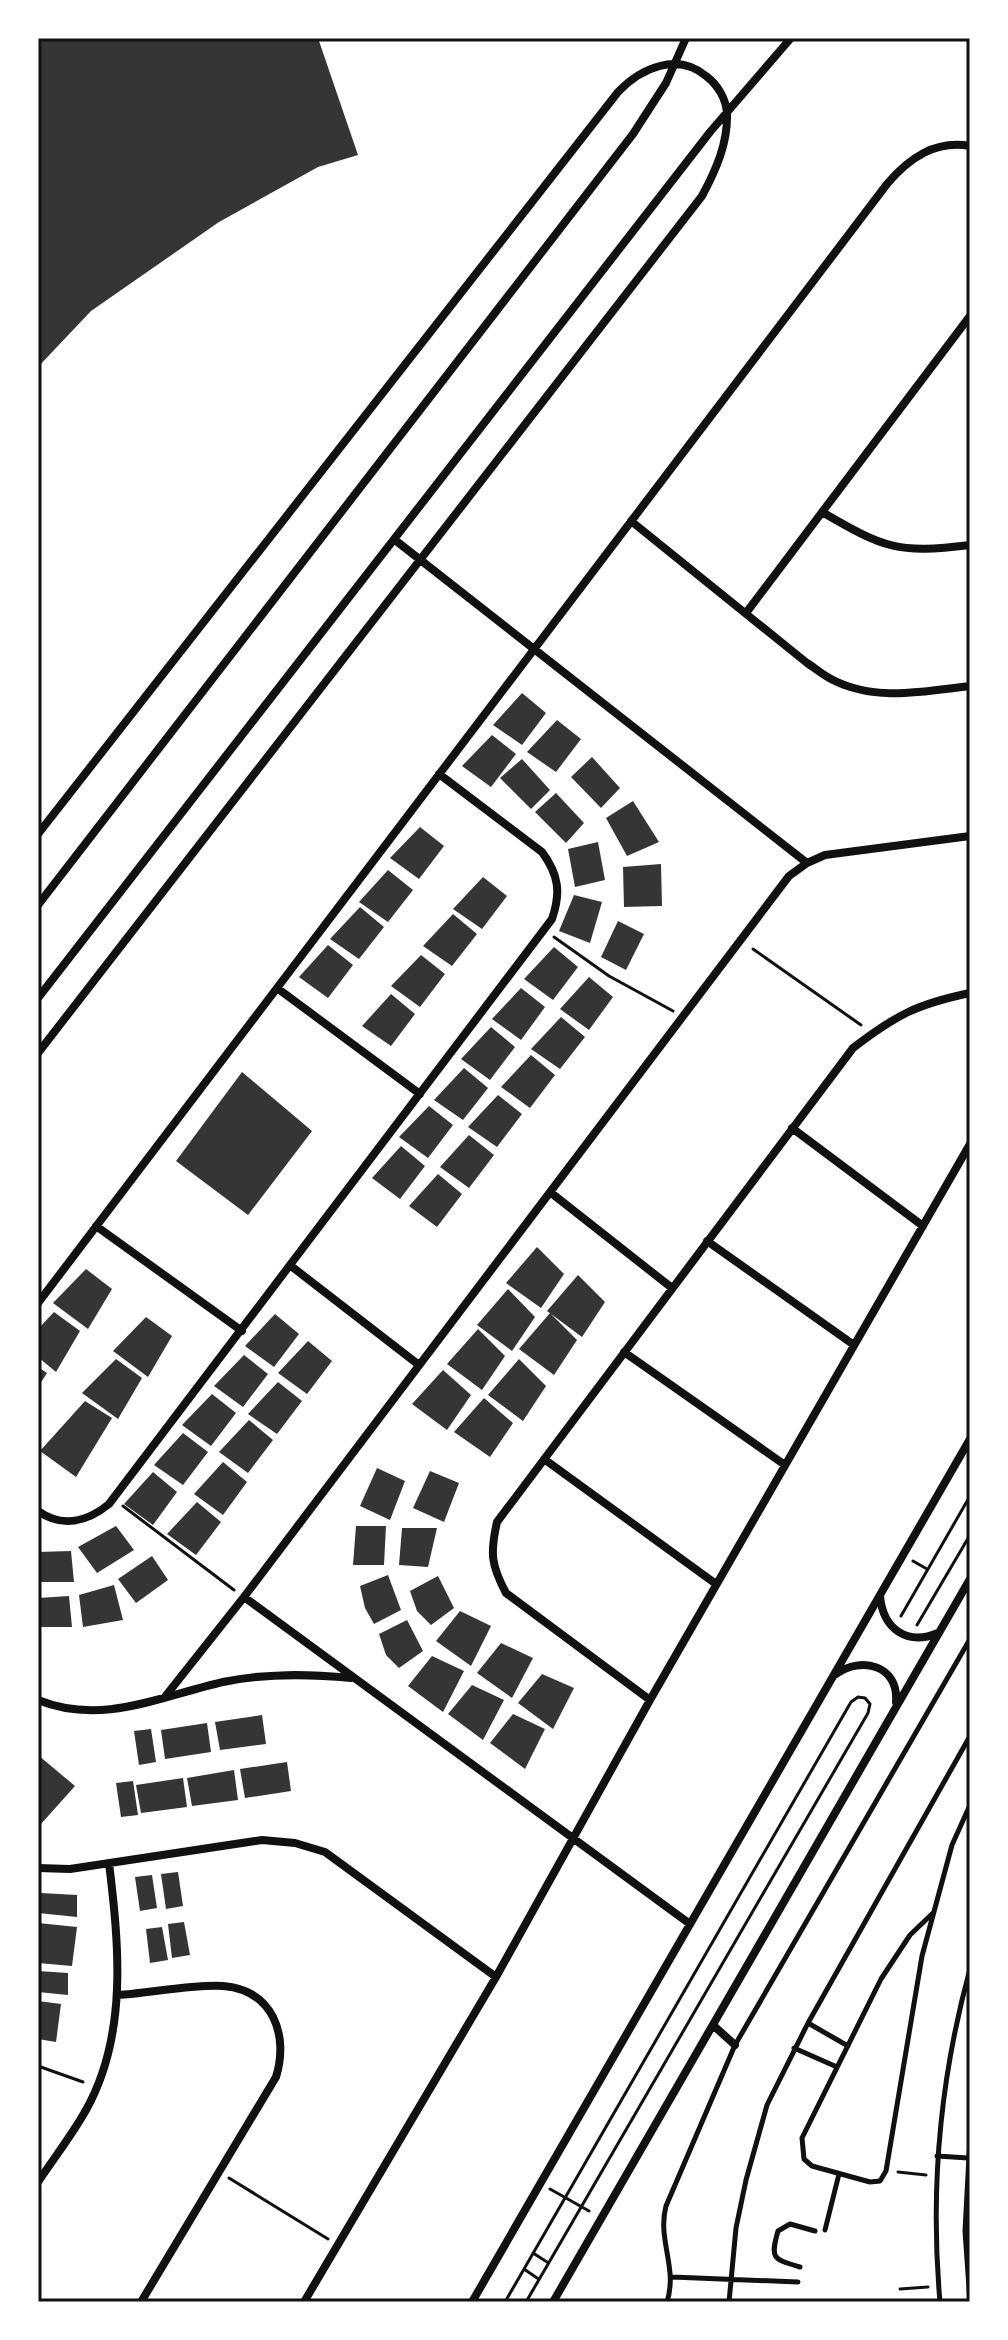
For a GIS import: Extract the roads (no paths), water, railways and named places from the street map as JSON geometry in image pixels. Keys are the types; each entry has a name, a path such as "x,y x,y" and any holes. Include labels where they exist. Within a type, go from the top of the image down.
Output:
{"street":[{"path":"38,905 633,134 666,83 686,38"},
{"path":"38,998 727,112 791,38"},
{"path":"38,834 618,92 640,73 674,64 701,71 714,82 727,112 724,142 716,170 702,196 38,1053"},
{"path":"38,1303 900,168 930,149 948,145 970,146"},
{"path":"746,613 970,316"},
{"path":"822,512 872,541 889,546 925,551 970,545"},
{"path":"631,521 833,680 864,691 896,694 970,686"},
{"path":"395,540 807,863"},
{"path":"38,1511 59,1521 77,1521 95,1516 113,1498 544,930 558,902 559,884 553,867 542,852 439,774"},
{"path":"164,1698 244,1597 789,876 825,855 970,836"},
{"path":"277,988 420,1094"},
{"path":"650,1700 506,1593 494,1571 491,1547 497,1522 853,1048 889,1020 930,1002 970,993"},
{"path":"792,1128 923,1226"},
{"path":"304,2302 496,1977 716,1584 970,1144"},
{"path":"550,1192 672,1288"},
{"path":"96,1226 242,1331"},
{"path":"707,1241 854,1345"},
{"path":"291,1266 419,1365"},
{"path":"624,1352 785,1465"},
{"path":"472,2302 970,1439"},
{"path":"544,1459 716,1584"},
{"path":"553,2302 970,1579"},
{"path":"880,1596 885,1620 893,1629 915,1639 938,1633"},
{"path":"244,1597 690,1924"},
{"path":"834,1676 854,1664 877,1667 893,1684 895,1707"},
{"path":"38,1700 64,1708 115,1711 225,1682 291,1673 353,1678"},
{"path":"38,1868 70,1869 262,1840 295,1843 325,1852 496,1977"},
{"path":"38,2182 87,2109 105,2064 118,1995 117,1929 109,1863"},
{"path":"118,1995 222,1986 242,1990 261,2001 274,2017 282,2047 276,2077 141,2302"},
{"path":"714,2026 735,2045"}],"lane":[{"path":"667,2302 672,2277 662,2221 735,2045 970,1639"},
{"path":"729,2302 739,2216 767,2105 794,2048 970,1736"},
{"path":"933,1913 910,1935 881,1979 802,2138 804,2159 812,2166 870,2182 880,2181 886,2171 922,1956 952,1845 970,1805"},
{"path":"940,2302 937,2156 947,2073 970,1969"},
{"path":"808,2023 848,2046"},
{"path":"794,2048 837,2067"},
{"path":"970,2138 965,2231 970,2300"},
{"path":"937,2156 969,2158"},
{"path":"825,2230 839,2174"},
{"path":"800,2267 777,2261 774,2257 778,2231 790,2224 815,2231"},
{"path":"672,2277 798,2282"}]}
